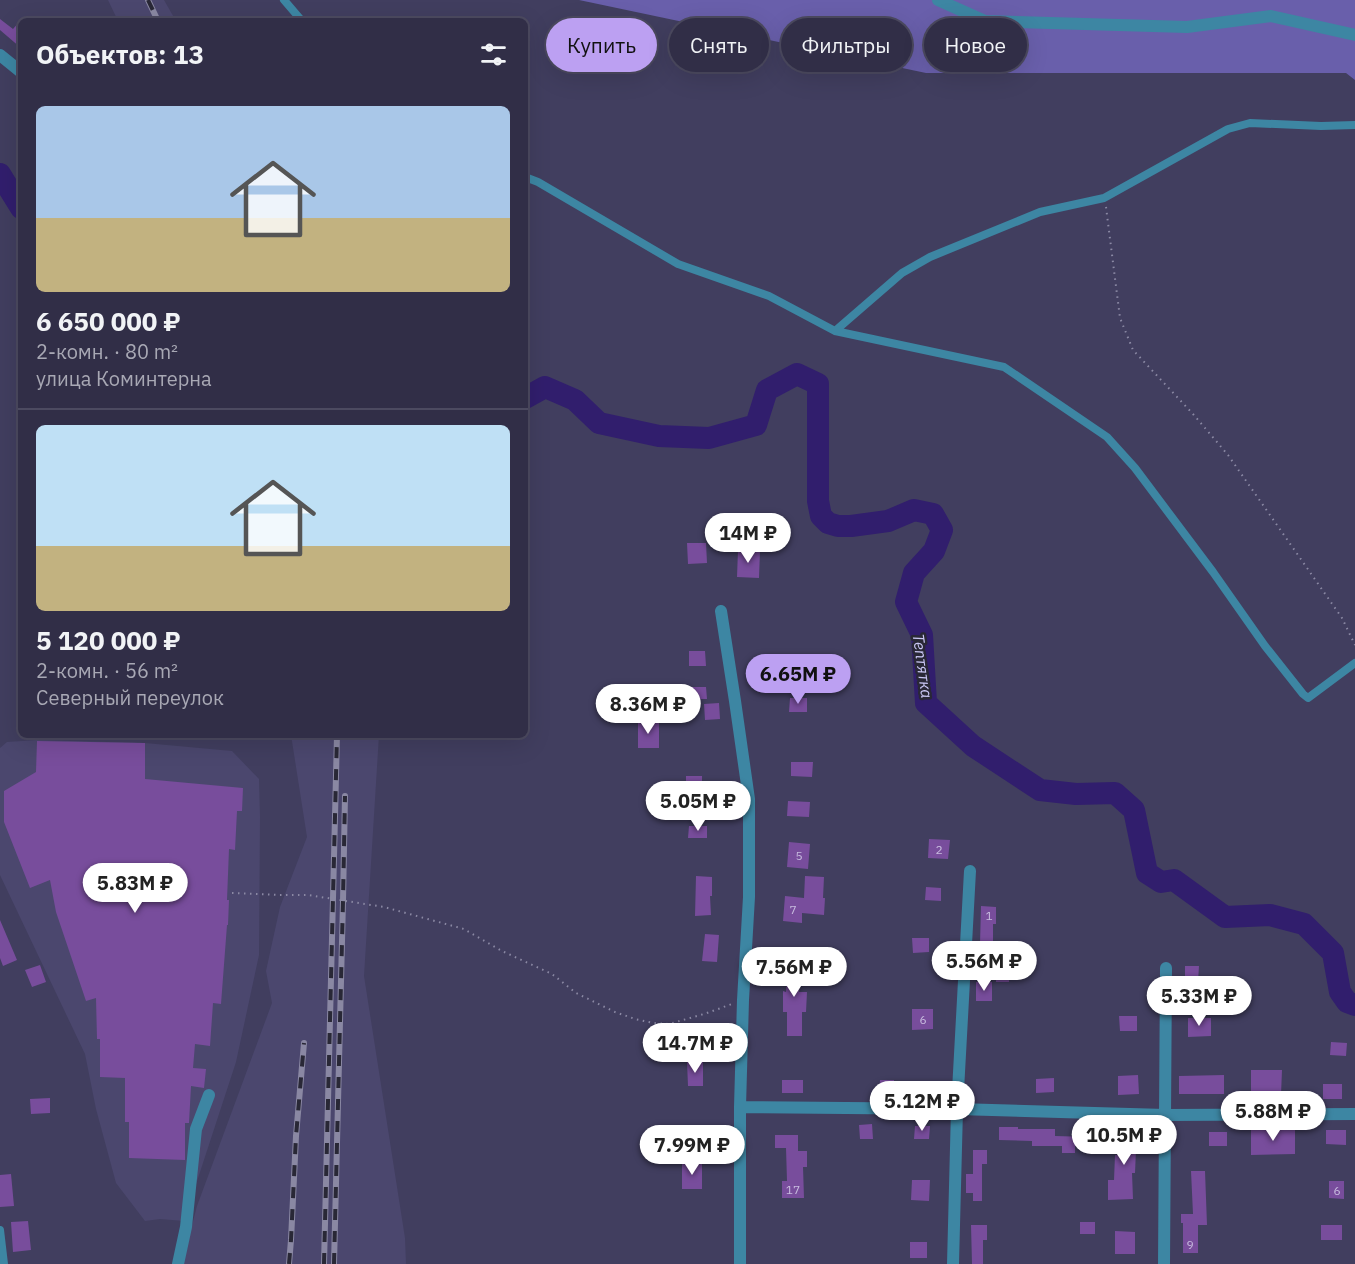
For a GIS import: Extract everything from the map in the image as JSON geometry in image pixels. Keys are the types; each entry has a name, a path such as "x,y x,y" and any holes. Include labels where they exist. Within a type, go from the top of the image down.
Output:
{"street":[{"path":"938,0 985,21 1187,27 1270,16 1355,35"},
{"path":"0,55 18,70"},
{"path":"721,611 749,799 749,897 740,1107 740,1264"},
{"path":"953,1264 957,1109 970,871"},
{"path":"1164,1264 1166,968"},
{"path":"178,1264 186,1227 196,1129 209,1095"},
{"path":"740,1107 957,1109 1165,1115 1355,1114"}],"lane":[{"path":"284,0 299,18"},
{"path":"835,331 902,273 930,257 1040,212 1104,198 1228,129 1250,123 1355,125"},
{"path":"528,178 678,264 769,296 835,331 1004,367 1107,437 1135,468 1302,694 1308,698 1355,663"},
{"path":"0,1230 4,1264"}],"path":[{"path":"1104,198 1120,318 1133,350 1228,455 1342,618 1355,645"},
{"path":"232,893 308,895 384,907 464,928 502,951 552,974 576,993 615,1012 653,1023 669,1024 743,1000"}],"shaded area":[{"path":"108,0 164,0 174,18 117,18"},
{"path":"579,0 1355,0 1355,80 1346,73 926,73 912,70 912,18 781,18 781,42 769,40 769,18 669,19"},
{"path":"291,738 379,738 364,976 405,1238 406,1264 182,1264 197,1206 272,1003 266,971 280,907 307,837"},
{"path":"37,740 145,743 232,751 259,779 259,955 236,1062 184,1221 160,1219 145,1221 116,1183 96,1109 85,1054 0,875 0,748 7,742"}],"building":[{"path":"0,19 13,29 18,23 18,45 0,30"},
{"path":"687,543 706,543 707,563 688,564"},
{"path":"738,550 760,551 759,578 737,577"},
{"path":"689,651 705,651 706,666 689,666"},
{"path":"686,687 706,687 707,699 687,699"},
{"path":"790,698 807,698 807,712 789,712"},
{"path":"719,703 720,719 705,720 704,704"},
{"path":"638,722 659,722 659,748 638,748"},
{"path":"37,741 145,743 145,779 243,788 242,811 237,811 235,850 229,849 228,925 221,1004 213,1003 210,1046 195,1044 193,1068 206,1069 204,1088 191,1086 189,1123 185,1123 185,1160 129,1158 129,1122 125,1122 125,1078 100,1077 100,1039 97,1039 96,998 86,1001 56,912 50,880 30,888 4,822 4,791 36,772"},
{"path":"791,762 813,762 812,777 791,776"},
{"path":"686,776 702,776 702,790 686,790"},
{"path":"788,801 810,802 809,817 787,816"},
{"path":"689,826 707,826 707,838 688,838"},
{"path":"929,839 950,840 948,859 928,858"},
{"path":"789,842 810,844 808,869 787,867"},
{"path":"696,876 712,877 711,915 695,916"},
{"path":"805,876 824,877 824,915 802,913 802,923 783,921 785,896 804,898"},
{"path":"926,887 941,888 941,901 925,900"},
{"path":"981,906 996,907 993,944 980,944"},
{"path":"0,920 17,960 3,966 0,958"},
{"path":"705,934 719,935 717,962 702,961"},
{"path":"912,938 929,938 929,952 913,953"},
{"path":"788,957 801,957 799,992 807,992 806,1012 802,1012 802,1036 787,1036 787,1012 783,1012 783,991 786,992"},
{"path":"40,965 46,982 32,987 25,970"},
{"path":"1009,966 1009,982 996,982 996,967"},
{"path":"1185,966 1199,966 1198,982 1185,982"},
{"path":"976,982 992,982 992,1001 976,1001"},
{"path":"912,1009 933,1009 933,1029 912,1030"},
{"path":"1119,1016 1137,1016 1137,1031 1120,1031"},
{"path":"1188,1018 1211,1018 1211,1036 1188,1037"},
{"path":"1331,1042 1347,1043 1346,1056 1330,1055"},
{"path":"687,1062 703,1062 703,1086 688,1086"},
{"path":"1251,1070 1282,1070 1281,1095 1251,1094"},
{"path":"1138,1075 1139,1094 1118,1095 1118,1076"},
{"path":"1224,1075 1224,1094 1179,1094 1179,1076"},
{"path":"1054,1078 1054,1092 1036,1093 1036,1079"},
{"path":"782,1080 803,1080 803,1093 782,1093"},
{"path":"880,1080 894,1080 894,1096 879,1096"},
{"path":"1323,1084 1342,1084 1342,1099 1323,1099"},
{"path":"50,1098 50,1113 31,1114 30,1099"},
{"path":"872,1124 873,1139 860,1139 859,1125"},
{"path":"915,1126 930,1126 929,1139 914,1139"},
{"path":"1120,1126 1137,1126 1135,1173 1132,1173 1133,1199 1108,1200 1108,1180 1114,1180 1115,1155 1120,1155"},
{"path":"999,1127 1055,1129 1055,1136 1090,1137 1090,1146 1075,1146 1075,1153 1062,1153 1062,1146 1032,1146 1032,1141 999,1140"},
{"path":"1295,1129 1295,1154 1251,1155 1251,1130"},
{"path":"685,1130 710,1130 710,1144 685,1145"},
{"path":"1326,1130 1346,1130 1346,1145 1326,1144"},
{"path":"1209,1132 1227,1132 1227,1146 1209,1146"},
{"path":"775,1135 798,1135 798,1151 807,1151 807,1167 803,1167 804,1198 782,1198 782,1181 787,1181 786,1148 775,1148"},
{"path":"973,1150 987,1150 987,1164 982,1164 982,1201 973,1201 973,1193 966,1193 966,1174 973,1174"},
{"path":"682,1163 702,1163 702,1189 682,1189"},
{"path":"1191,1171 1205,1171 1207,1225 1198,1225 1198,1253 1183,1253 1181,1214 1193,1214"},
{"path":"11,1174 14,1206 0,1207 0,1175"},
{"path":"912,1180 930,1180 929,1201 911,1200"},
{"path":"1329,1181 1344,1181 1344,1199 1329,1198"},
{"path":"28,1221 31,1250 13,1252 11,1222"},
{"path":"1080,1222 1095,1222 1095,1234 1080,1234"},
{"path":"971,1225 987,1225 987,1240 983,1240 983,1264 972,1264"},
{"path":"1321,1225 1342,1225 1342,1240 1321,1240"},
{"path":"1115,1231 1135,1232 1135,1254 1115,1254"},
{"path":"910,1242 927,1242 927,1258 910,1258"}],"waterway":[{"name":"Тептятка","path":"0,174 18,203"},
{"name":"Тептятка","path":"528,396 545,387 575,400 599,423 659,436 709,438 756,425 767,390 797,374 818,384 818,501 821,516 828,523 851,526 888,521 914,510 933,514 942,530 934,551 914,573 906,602 922,635 926,703 973,746 1040,790 1076,794 1115,793 1134,810 1147,873 1161,882 1174,880 1225,917 1270,915 1304,924 1333,953 1340,992 1347,1002 1355,1005"}],"railway":[{"path":"148,0 157,18"},
{"path":"324,1264 337,738"},
{"path":"334,1264 345,796"},
{"path":"289,1264 304,1043"}]}
